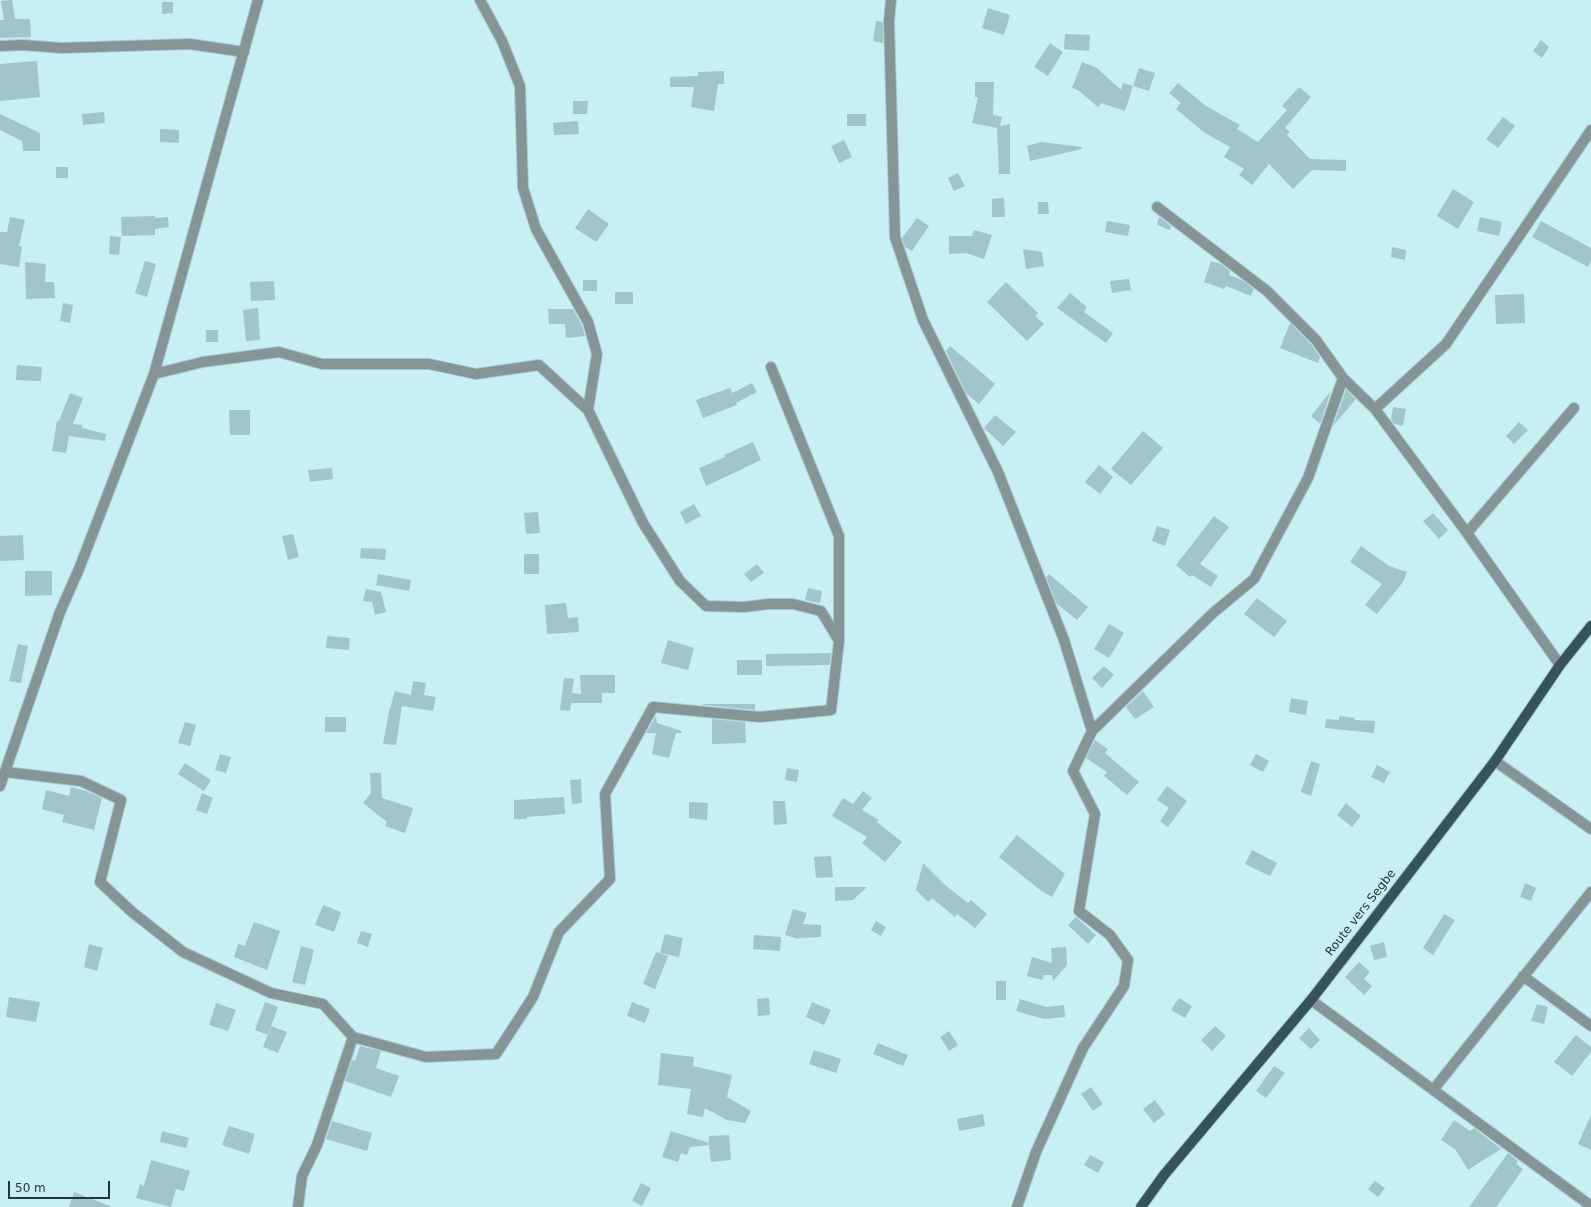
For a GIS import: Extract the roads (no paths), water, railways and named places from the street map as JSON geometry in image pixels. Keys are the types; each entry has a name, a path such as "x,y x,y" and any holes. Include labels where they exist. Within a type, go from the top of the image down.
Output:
{"main road":[{"name":"Route vers Segbe","path":"1141,1207 1164,1175 1311,1000 1495,761 1560,665 1591,626"}],"street":[{"path":"0,786 60,612 79,569 154,374 258,0"},
{"path":"480,0 502,41 520,86 523,188 527,202 536,229 588,322 597,354 588,410"},
{"path":"891,0 889,21 895,237 923,320 998,472 1064,640 1092,731"},
{"path":"0,46 23,45 61,48 190,44 244,52"},
{"path":"1375,409 1446,344 1591,130"},
{"path":"1157,207 1267,291 1316,340 1343,378 1375,409 1467,533 1560,665"},
{"path":"154,374 203,362 278,352 322,364 429,364 476,374 539,365 588,410 642,523 680,581 706,606 744,607 768,604 793,604 821,611 839,641"},
{"path":"6,772 81,782 121,800 100,882 132,912 183,952 271,993 323,1004 353,1037 426,1057 496,1054 533,996 559,932 610,879 605,794 653,707 760,716 830,710 839,641 840,536 771,367"},
{"path":"1017,1207 1036,1152 1083,1048 1124,986 1128,960 1110,935 1079,911 1095,814 1073,770 1092,731 1213,613 1254,579 1308,478 1343,378"},
{"path":"1467,533 1574,408"},
{"path":"1495,761 1591,829"},
{"path":"1433,1090 1591,892"},
{"path":"1523,976 1591,1026"},
{"path":"1311,1000 1591,1206"},
{"path":"298,1207 302,1176 317,1145 353,1037"}]}
